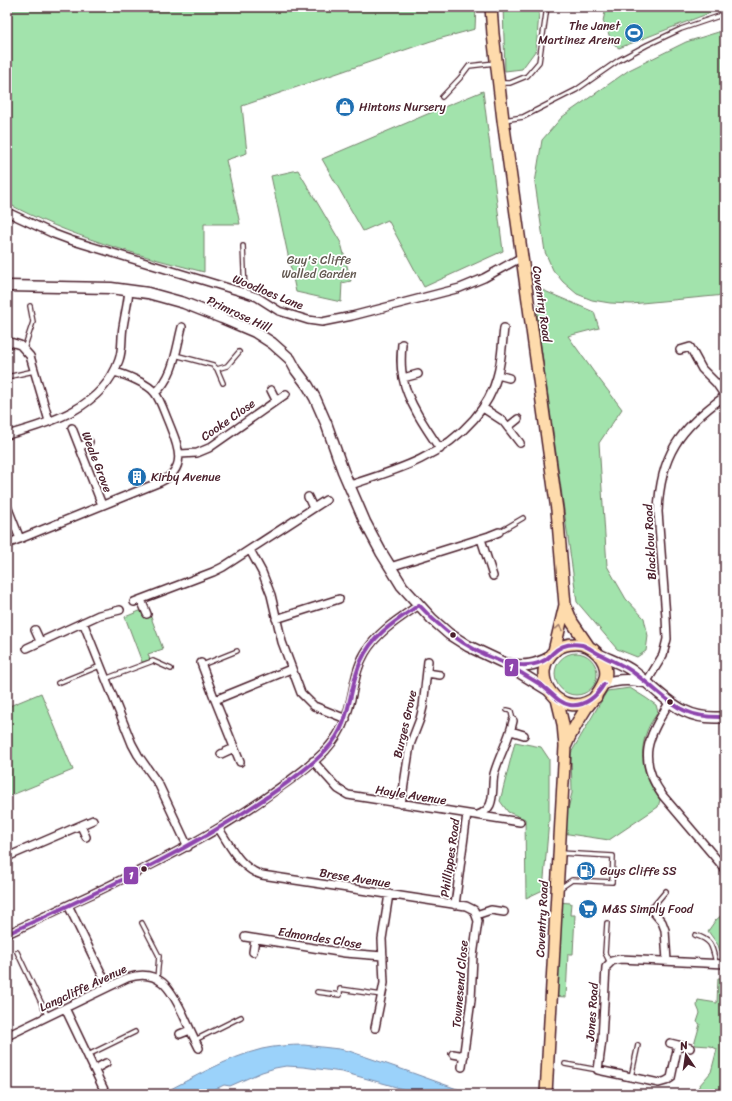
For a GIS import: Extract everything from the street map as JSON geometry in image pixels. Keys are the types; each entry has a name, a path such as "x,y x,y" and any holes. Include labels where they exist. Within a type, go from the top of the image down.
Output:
{"main road":[{"name":"Coventry Road","path":"491,7 503,120 557,510 565,605 572,622 589,647 598,654"},
{"name":"Coventry Road","path":"548,690 544,674 545,666 551,655 565,605"},
{"path":"551,655 560,647 574,644 589,647"},
{"path":"598,654 605,668 604,684"},
{"name":"Coventry Road","path":"565,746 574,728 604,684"},
{"path":"548,690 557,699 571,705 585,703 596,697"},
{"name":"Coventry Road","path":"546,1094 565,746 563,724 557,699"}],"street":[{"name":"Woodloes Lane","path":"7,212 70,240 245,293 257,297 279,311 308,320 322,322 352,316 460,288 484,278 522,257"},
{"name":"Primrose Hill","path":"7,286 111,288 148,293 184,303 222,318 255,332 272,343 290,359 315,398 365,522 402,586 432,619 453,636 478,651 504,663 548,690"},
{"path":"7,435 49,421 75,410 93,398 114,372 122,349 122,328 129,290"},
{"path":"155,393 167,381 182,327"},
{"path":"350,486 414,463 431,455 461,433 484,408 491,394 498,375 504,328"},
{"path":"7,340 20,345 30,356 49,421"},
{"path":"402,344 401,363 405,386 418,412 440,449"},
{"path":"680,350 690,347 702,369 716,383 725,396"},
{"path":"7,544 165,480 176,468 180,454 178,445 155,393 150,388 114,372"},
{"path":"403,378 418,374"},
{"path":"498,375 509,378"},
{"path":"271,390 276,400"},
{"name":"Cooke Close","path":"180,454 192,454 202,451 286,394"},
{"name":"Blacklow Road","path":"646,683 663,655 667,639 658,512 664,468 674,447 687,428 725,396"},
{"path":"484,408 503,421 520,443"},
{"path":"508,427 518,419"},
{"name":"Weale Grove","path":"72,428 102,505"},
{"path":"80,447 89,442"},
{"path":"308,497 313,508"},
{"path":"147,614 138,601 213,572 250,550 326,500"},
{"path":"7,506 20,539"},
{"path":"390,567 499,532"},
{"path":"481,539 493,576"},
{"path":"250,550 271,595 276,619 300,693 321,710 346,719"},
{"path":"276,619 339,599"},
{"path":"8,931 68,905 150,866 219,829 263,800 313,762 334,740 346,719 357,671 365,653 384,631 419,605"},
{"path":"27,648 99,615 120,610"},
{"path":"83,622 132,744 159,785 188,846"},
{"path":"35,630 40,641"},
{"path":"598,654 633,672 669,703 684,712 709,717 725,717"},
{"name":"Primrose Hill","path":"504,663 522,666 540,662 551,655"},
{"name":"Burges Grove","path":"401,804 410,745 423,708 428,661"},
{"path":"202,664 240,762"},
{"path":"215,700 291,669"},
{"path":"427,673 440,675"},
{"path":"604,684 618,680 635,680 646,683"},
{"path":"669,703 652,731 648,757 650,774 663,796 725,869"},
{"path":"478,815 485,812 489,807 495,773 511,731 513,721"},
{"path":"511,731 524,735"},
{"path":"221,754 234,748"},
{"name":"Hayle Avenue","path":"313,762 338,789 348,795 520,822"},
{"name":"Phillippes Road","path":"455,905 468,814"},
{"path":"7,857 93,820"},
{"path":"81,826 86,837"},
{"name":"Brese Avenue","path":"219,829 238,859 255,873 270,877 468,907 474,910 476,915"},
{"path":"375,1028 381,1020 384,983 382,939 389,894"},
{"path":"68,905 108,987"},
{"path":"651,909 662,922 666,930 667,961"},
{"path":"476,915 491,910 504,912"},
{"name":"Townesend Close","path":"462,1067 472,1000 473,956 478,921 476,915"},
{"name":"Edmondes Close","path":"245,937 345,953 383,956"},
{"path":"253,952 255,939"},
{"path":"610,963 620,959 725,964"},
{"name":"Jones Road","path":"598,1070 602,1040 606,967 610,963"},
{"name":"Langcliffe Avenue","path":"7,1036 131,977 148,976 157,979"},
{"path":"157,979 172,992 199,1048"},
{"path":"65,1008 105,1092"},
{"path":"180,1034 190,1030"},
{"path":"670,1043 690,1048"},
{"path":"598,1070 659,1083 666,1081 671,1078 678,1045"},
{"path":"453,1054 464,1056"},
{"path":"95,1069 106,1063"}],"lane":[{"path":"499,84 527,76 539,62 547,7"},
{"path":"503,120 523,117 576,90 619,60 647,44 681,29 725,14"},
{"path":"442,97 469,66 496,63"},
{"path":"243,246 245,293"},
{"path":"24,349 33,322 30,306"},
{"path":"217,368 227,366 239,352"},
{"path":"175,356 213,365 217,368 223,383"},
{"path":"7,377 35,371"},
{"path":"499,532 523,518"},
{"path":"202,664 236,651"},
{"path":"106,679 153,661 171,668"},
{"path":"58,683 100,666"},
{"path":"507,710 511,711 513,721"},
{"path":"557,891 572,880 612,882 612,856 559,853"},
{"path":"651,909 666,891"},
{"path":"142,923 159,956 157,979"},
{"path":"607,923 605,953 610,963"},
{"path":"695,935 705,938 708,942 712,949 716,964"},
{"path":"17,952 48,1016"},
{"path":"317,992 340,995 340,988 382,995"},
{"path":"195,1040 241,1017"},
{"path":"88,1055 135,1032"},
{"path":"631,1077 638,1045"},
{"path":"565,1064 598,1070"}],"green space":[{"path":"7,7 476,7 475,29 431,41 242,106 247,153 226,160 240,224 204,224 204,272 103,244 30,215 7,203"},
{"path":"503,7 542,7 539,13 536,50 522,69 505,71"},
{"name":"The Janet Martinez Arena","path":"615,7 725,7 619,48 613,44 603,21 605,12"},
{"path":"725,30 725,295 631,304 592,300 577,294 563,282 553,270 545,252 535,183 542,140 562,117 629,70 686,42"},
{"path":"483,91 503,251 424,287 388,220 363,231 322,159"},
{"name":"Guy's Cliffe Walled Garden","path":"298,170 341,243 351,281 342,283 341,302 296,292 271,176"},
{"path":"540,289 594,312 599,328 568,336 622,409 599,443 607,566 626,599 644,618 648,636 646,651 637,657 617,649 577,602 537,318"},
{"path":"142,610 149,612 163,649 148,654 150,660 142,662 125,617"},
{"path":"572,653 580,653 588,656 594,662 597,674 594,686 588,692 580,695 572,695 564,692 558,686 555,678 555,670 558,662 564,656"},
{"path":"630,688 656,705 658,712 648,729 644,741 643,759 650,784 660,800 658,807 609,840 562,833 572,793 571,753 607,691"},
{"path":"41,693 73,770 7,797 7,707"},
{"path":"515,742 541,747 549,759 549,820 543,890 526,898 525,819 508,812 500,801"},
{"path":"556,902 571,903 570,915 575,915 573,954 568,954 566,997 551,996"},
{"path":"725,912 725,957 722,957 718,945 708,931 715,921"},
{"path":"722,971 725,971 725,1094 697,1094 699,1086 711,1072 717,1049 710,1046 694,1045 700,1024 697,1022 700,1013 697,1006 698,1000 717,1003 718,978 722,978"}],"water":[{"path":"304,1045 349,1051 471,1094 415,1094 386,1084 342,1072 286,1066 262,1072 230,1086 224,1085 205,1094 161,1094 210,1069 249,1053 272,1047"}],"transit line":[{"name":"1","path":"419,605 432,619 454,637 479,652 516,670 542,686 565,704 575,705 590,700 598,693 604,684"},
{"name":"1","path":"7,934 107,887 172,854 236,817 290,781 319,757 335,739 345,718 353,684 361,661 372,643 402,616 419,605"},
{"name":"1","path":"504,663 532,665 543,661 563,646 574,644 582,645 630,670 684,711 709,717 725,717"}],"place":[{"name":"The Janet Martinez Arena","path":"634,33"},
{"name":"Hintons Nursery","path":"345,107"},
{"name":"Kirby Avenue","path":"137,477"},
{"name":"Guys Cliffe SS","path":"586,871"},
{"name":"M&S Simply Food","path":"588,909"}]}
